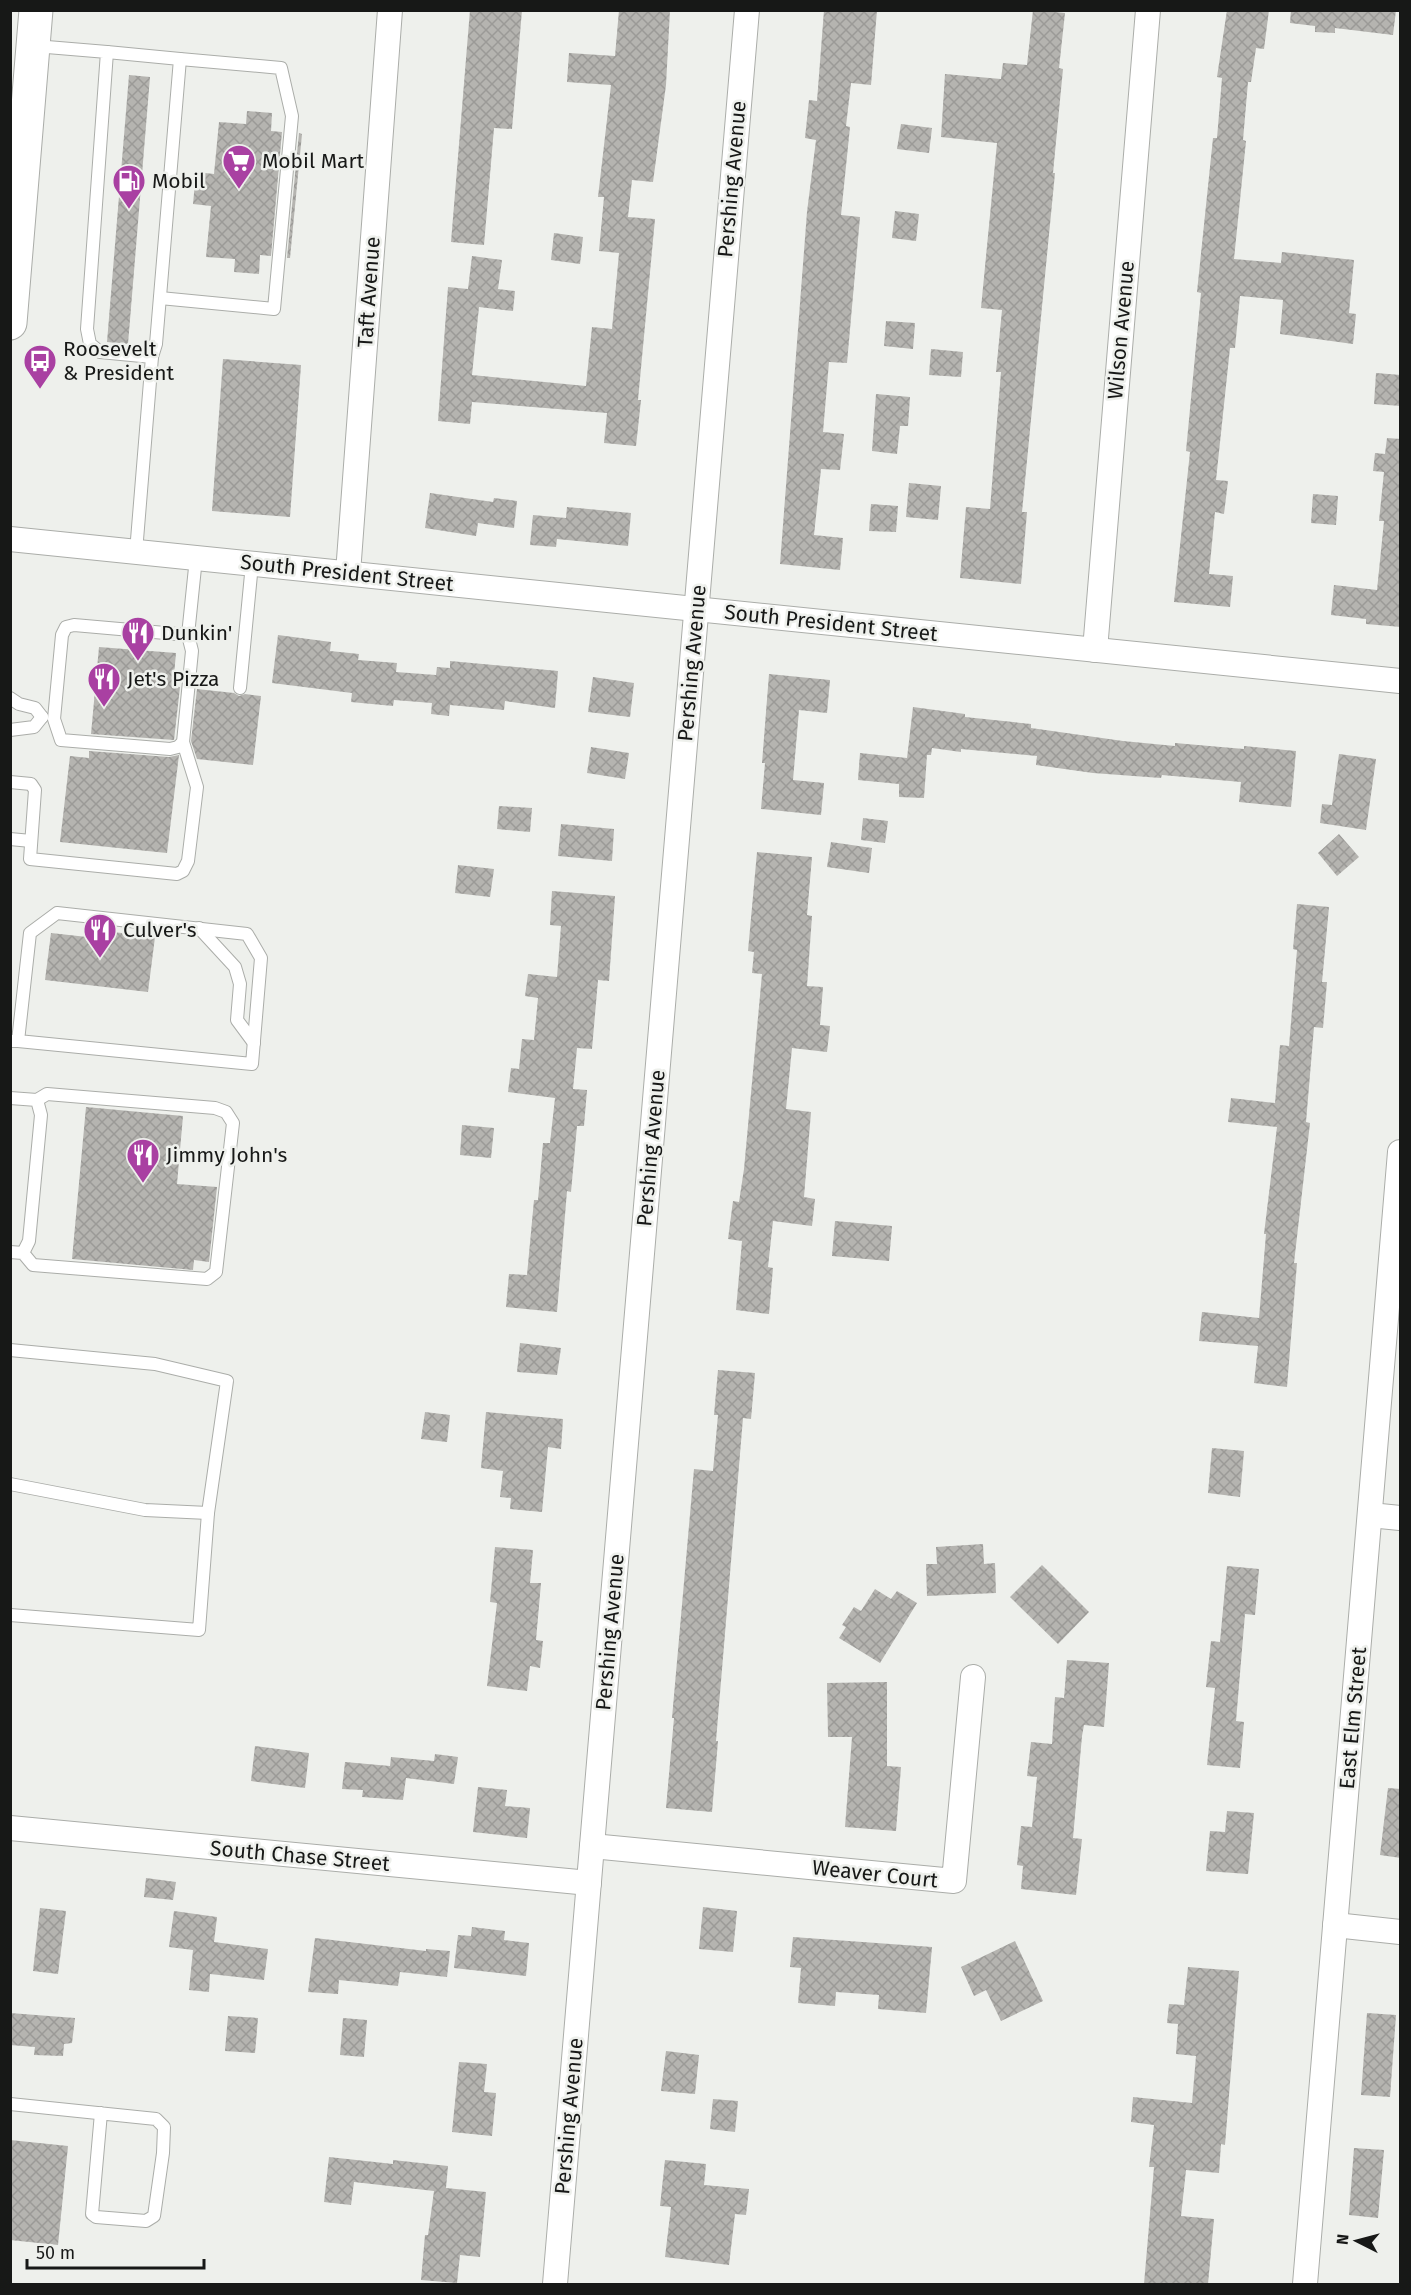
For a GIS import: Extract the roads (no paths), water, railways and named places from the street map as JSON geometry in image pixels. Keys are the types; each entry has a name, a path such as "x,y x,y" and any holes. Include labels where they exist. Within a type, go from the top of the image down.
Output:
{"main road":[{"path":"10,323 19,128 33,46 36,10"}],"street":[{"name":"Taft Avenue","path":"348,573 390,10"},
{"name":"Pershing Avenue","path":"555,2284 747,10"},
{"name":"Wilson Avenue","path":"1095,650 1148,10"},
{"name":"South President Street","path":"10,539 1401,681"},
{"name":"East Elm Street","path":"1305,2284 1401,1152"},
{"path":"1370,1515 1401,1518"},
{"name":"Weaver Court","path":"592,1846 954,1881 973,1677"},
{"name":"South Chase Street","path":"10,1828 589,1884"},
{"path":"1335,1925 1401,1932"}],"lane":[{"path":"33,46 281,68 292,116 274,309 160,298"},
{"path":"107,52 87,329 90,344 100,352 152,357"},
{"path":"136,552 180,58"},
{"path":"10,782 31,784 35,790 30,859 177,874 183,871 188,861 197,786 183,742 192,651 188,635 196,558"},
{"path":"240,688 252,564"},
{"path":"10,730 34,727 48,718 62,635 66,627 74,625 188,635"},
{"path":"10,698 19,704 35,708 48,718 61,740 170,749 183,742"},
{"path":"10,839 31,841"},
{"path":"57,913 200,928 247,934 261,958 252,1064 14,1041 30,933 57,913"},
{"path":"200,928 235,967 240,984 237,1020 254,1043"},
{"path":"10,1098 37,1100 47,1094 215,1108 226,1112 233,1123 216,1272 207,1279 33,1265 17,1253 29,1241 41,1115 37,1100"},
{"path":"10,1350 155,1364 227,1381 208,1514 199,1630 10,1615"},
{"path":"10,1484 145,1510 208,1514"},
{"path":"10,2104 101,2113 156,2119 164,2127 163,2153 154,2216 146,2221 96,2217 92,2214 101,2113"}],"place":[{"name":"Mobil Mart","path":"239,190"},
{"name":"Mobil","path":"129,210"},
{"name":"Roosevelt & President","path":"40,390"},
{"name":"Dunkin'","path":"138,662"},
{"name":"Jet's Pizza","path":"104,708"},
{"name":"Culver's","path":"100,959"},
{"name":"Jimmy John's","path":"143,1184"}]}
